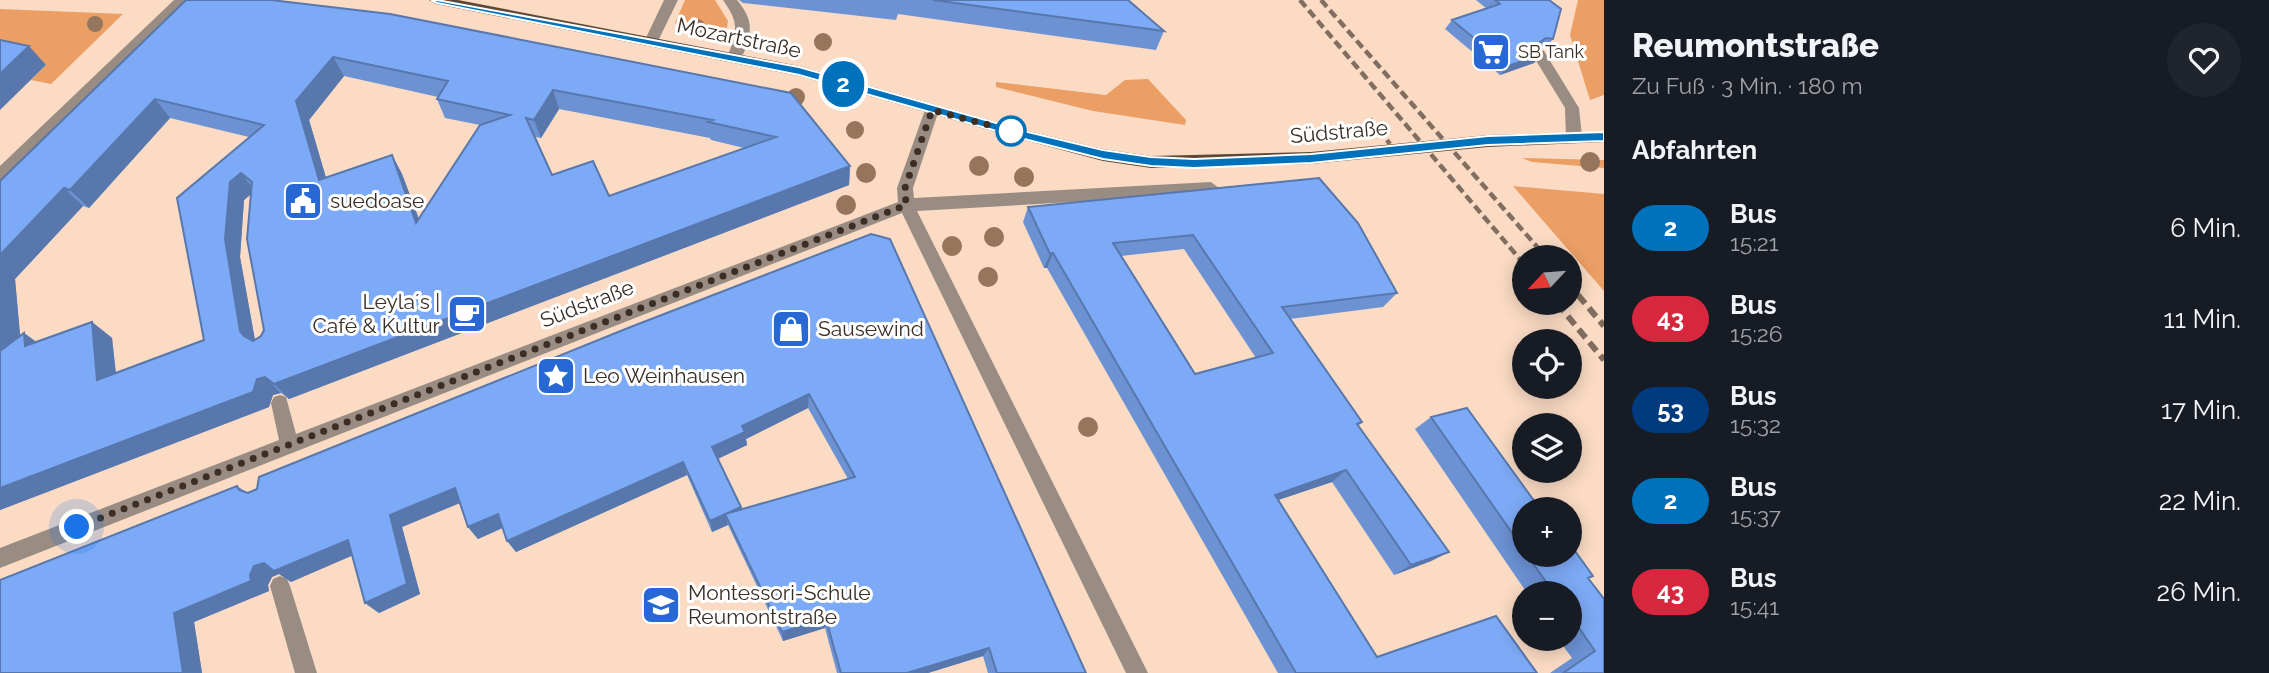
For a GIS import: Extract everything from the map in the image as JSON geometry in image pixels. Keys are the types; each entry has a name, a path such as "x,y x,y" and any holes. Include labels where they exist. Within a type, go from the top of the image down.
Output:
{"main road":[{"name":"Mozartstraße","path":"436,0 799,71 932,110 1103,155 1151,162 1194,163"},
{"name":"Südstraße","path":"1194,163 1311,158 1488,141 1604,137"}],"street":[{"path":"0,175 182,0"},
{"path":"651,42 671,0"},
{"path":"730,0 742,14 744,29 734,58"},
{"path":"1539,54 1572,108 1574,137"},
{"path":"932,110 905,188 906,205 1137,673"},
{"name":"Südstraße","path":"0,558 906,205 1211,188"},
{"path":"280,402 289,444"},
{"path":"257,457 261,482"},
{"path":"280,586 306,673"}],"shaded area":[{"path":"685,0 715,0 728,21 726,33 721,37 683,31 675,23"},
{"path":"1578,0 1604,0 1604,95 1590,100 1570,35"},
{"path":"0,9 123,14 51,84 31,80 46,65 0,55"},
{"path":"1148,79 1186,120 1185,125 1093,111 996,87 996,82 1106,95 1125,80"},
{"path":"1522,158 1604,160 1604,168 1532,162"},
{"path":"1513,186 1604,194 1604,291 1582,266 1582,245 1564,245"}],"building":[{"path":"186,0 271,0 390,14 791,93 850,166 274,384 265,377 257,379 253,392 0,488 0,351 24,333 25,346 92,322 97,380 204,340 177,198 264,125 155,99 70,190 64,188 0,255 0,181","holes":["333,57 448,81 437,99 510,115 480,125 416,223 392,155 319,180 296,101","553,90 713,120 708,122 776,137 609,196 593,161 552,175 526,118 534,120","241,173 252,182 247,239 264,330 261,336 253,341 240,331 225,239 230,182"]},
{"path":"933,0 1128,0 1164,31"},
{"path":"1495,0 1549,0 1561,9 1553,39 1546,38 1537,44 1543,54 1508,66 1452,20 1500,4"},
{"path":"0,40 29,46 0,74"},
{"path":"1319,178 1358,223 1397,293 1282,307 1362,422 1357,424 1449,552 1411,565 1346,470 1275,495 1377,657 1496,616 1512,638 1512,651 1521,651 1537,673 1296,673 1053,253 1050,254 1028,207","holes":["1193,235 1273,353 1195,374 1113,243"]},
{"path":"871,234 890,239 1086,673 997,673 989,648 907,673 841,673 826,619 782,632 725,514 710,521 683,462 507,541 498,514 468,527 455,488 390,515 407,584 365,603 348,540 274,571 264,563 254,566 250,575 251,581 174,613 183,673 0,673 0,580 237,486 239,490 248,493 257,489 259,477 628,328","holes":["809,394 855,477 726,514 741,507 712,447 745,432 742,426"]},
{"path":"1467,408 1512,470 1512,483 1521,483 1531,497 1512,497 1512,533 1431,417"},
{"path":"1582,561 1593,576 1588,578 1604,599 1604,673 1563,673 1595,651 1582,632 1582,581 1545,581 1536,567 1582,567"}],"railway":[{"path":"1300,0 1512,250"},
{"path":"1321,0 1535,245"},
{"path":"1370,119 1390,144"},
{"path":"1582,300 1604,326"},
{"path":"1567,315 1604,360"}],"bus line":[{"name":"2","path":"437,0 799,71 1028,136 1103,155 1151,162 1311,158 1488,141 1604,137"}],"place":[{"name":"SB Tank","path":"1491,52"},
{"name":"suedoase","path":"303,201"},
{"name":"Leyla´s | Café & Kultur","path":"467,314"},
{"name":"Sausewind","path":"791,329"},
{"name":"Leo Weinhausen","path":"556,376"},
{"name":"Montessori-Schule Reumontstraße","path":"661,605"}],"route":[{"path":"77,527 906,205 905,188 932,110 1011,131"}]}
